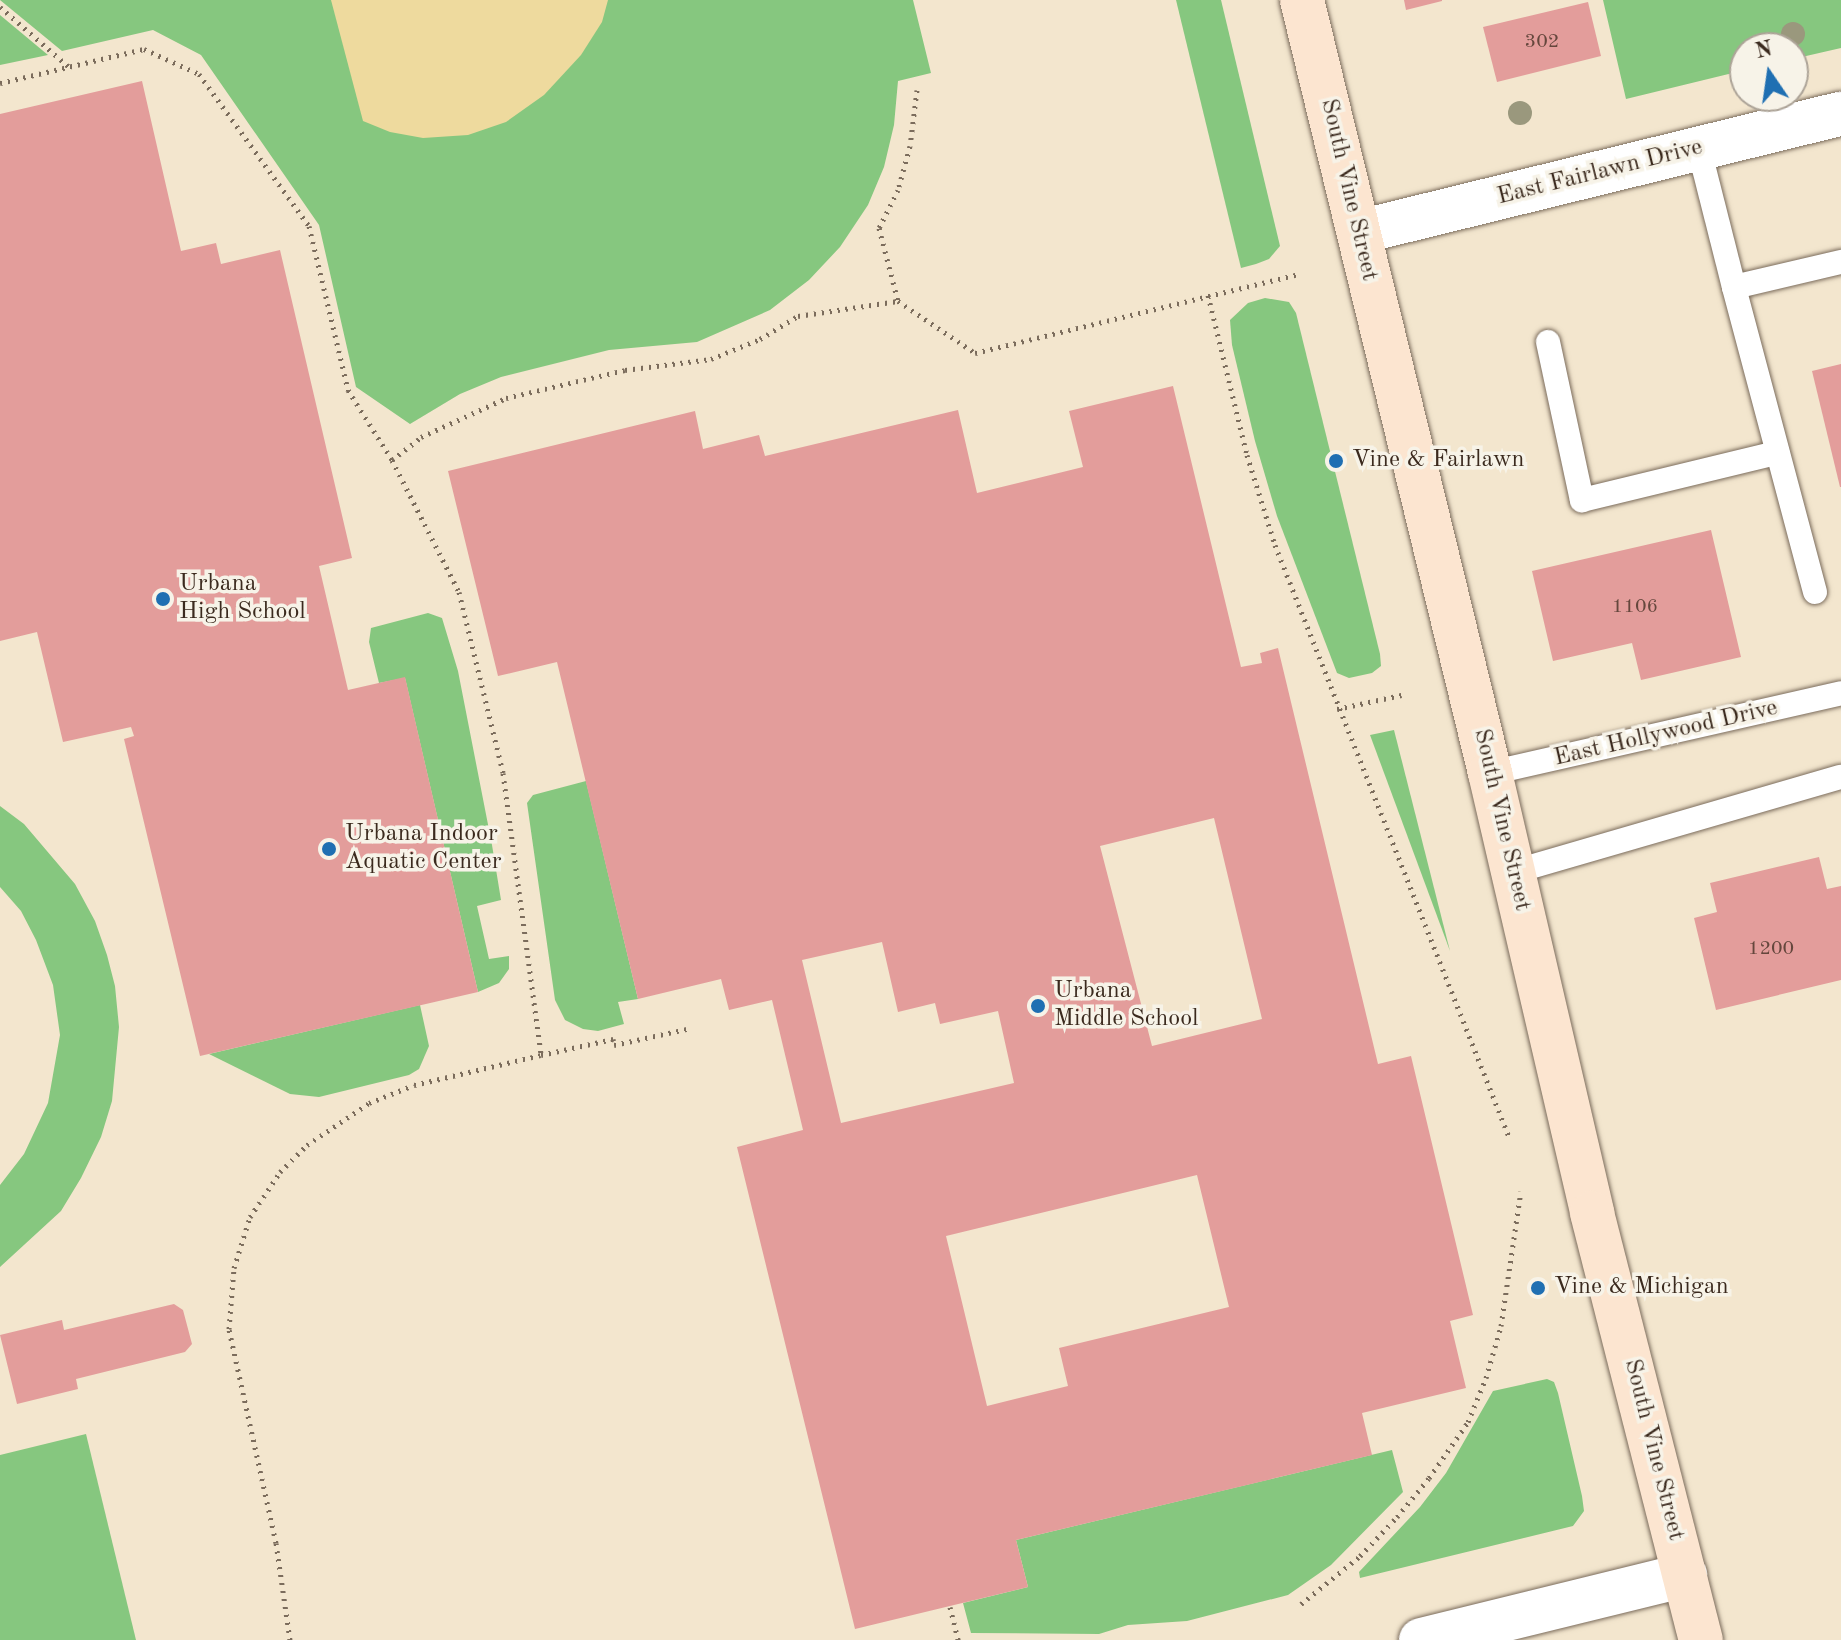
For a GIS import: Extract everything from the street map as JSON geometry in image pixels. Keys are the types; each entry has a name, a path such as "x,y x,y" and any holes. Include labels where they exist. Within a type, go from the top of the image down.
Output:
{"main road":[{"name":"South Vine Street","path":"1302,0 1490,773 1592,1213 1701,1640"}],"street":[{"name":"East Fairlawn Drive","path":"1359,232 1841,114"},
{"path":"1421,1640 1685,1575"}],"lane":[{"path":"1699,149 1815,592"},
{"path":"1734,287 1841,262"},
{"path":"1548,342 1582,500 1777,453"},
{"name":"East Hollywood Drive","path":"1490,773 1841,693"},
{"path":"1513,872 1841,777"}],"path":[{"path":"0,7 69,67"},
{"path":"0,83 144,49 199,74 309,226 348,390 392,460 459,592 503,773 541,1055"},
{"path":"917,90 906,161 898,190 879,228 898,301 975,353 1298,274"},
{"path":"1208,295 1265,515 1337,709 1509,1137"},
{"path":"392,460 421,437 506,398 625,370 711,359 760,339 798,316 898,301"},
{"path":"1337,709 1402,695"},
{"path":"290,1640 276,1543 229,1329 234,1268 250,1217 280,1172 307,1145 369,1103 414,1085 541,1055 613,1039 614,1045 687,1029"},
{"path":"1301,1604 1360,1556 1397,1517 1468,1422 1486,1378 1501,1326 1521,1191"},
{"path":"950,1607 958,1640"}],"green space":[{"path":"0,0 913,0 931,73 898,81 894,125 884,167 868,205 840,247 809,280 770,310 697,342 609,350 501,377 460,394 410,424 356,387 319,225 201,55 153,30 62,51"},
{"path":"1176,0 1221,0 1280,246 1269,259 1256,264 1241,268"},
{"path":"1603,0 1841,0 1841,48 1809,55 1809,32 1729,32 1729,74 1626,99"},
{"path":"0,15 48,55 0,65"},
{"path":"1265,298 1289,302 1296,313 1380,654 1381,666 1372,673 1349,678 1337,673 1277,516 1255,441 1232,345 1230,320 1248,303"},
{"path":"428,613 442,618 458,671 492,845 501,900 477,906 489,959 509,956 509,969 499,983 478,992 405,678 379,683 369,642 371,628"},
{"path":"1394,730 1450,951 1370,735"},
{"path":"586,781 638,999 618,1002 624,1024 598,1031 583,1029 565,1020 555,1000 527,803 533,795"},
{"path":"0,806 24,824 75,884 95,921 115,986 119,1027 112,1101 101,1137 81,1178 61,1211 0,1267 0,1185 24,1154 48,1103 60,1035 53,985 36,940 21,911 0,887"},
{"path":"420,1005 429,1046 419,1069 409,1075 319,1097 290,1094 209,1054"},
{"path":"1547,1379 1554,1382 1558,1393 1582,1496 1584,1511 1573,1526 1360,1578 1359,1572 1420,1507 1446,1473 1493,1391"},
{"path":"86,1434 136,1640 0,1640 0,1455"},
{"path":"1392,1450 1403,1492 1331,1565 1288,1595 1187,1621 1128,1625 1099,1634 971,1633 963,1603 1028,1587 1016,1540"}],"sand":[{"path":"331,0 608,0 602,22 581,55 544,95 506,122 468,135 423,138 390,132 363,121"}],"building":[{"path":"1404,0 1442,0 1442,1 1406,10"},
{"path":"1588,2 1601,56 1497,82 1483,27"},
{"name":"Urbana High School","path":"142,81 181,251 216,243 221,264 280,250 352,558 319,566 348,690 405,677 478,992 200,1056 124,739 134,736 131,727 63,742 37,632 0,641 0,114"},
{"path":"1841,364 1841,487 1840,487 1812,371"},
{"name":"Urbana Middle School","path":"1173,386 1241,667 1262,663 1260,653 1278,648 1378,1064 1411,1056 1473,1315 1450,1321 1466,1388 1362,1413 1372,1455 1016,1540 1028,1587 855,1629 737,1147 803,1130 772,1000 729,1010 721,979 638,999 557,662 498,676 448,471 695,411 703,449 759,435 765,456 958,410 977,493 1083,467 1069,411","holes":["1214,818 1262,1019 1152,1046 1100,846","882,942 898,1012 935,1003 940,1024 998,1011 1014,1083 841,1123 802,960","1197,1175 1229,1307 1059,1348 1068,1386 987,1406 946,1236"]},
{"path":"1711,530 1741,657 1641,680 1632,643 1553,661 1532,571"},
{"path":"1819,857 1827,889 1841,886 1841,980 1716,1010 1694,918 1717,912 1710,883"},
{"path":"174,1304 183,1310 192,1344 185,1352 76,1379 78,1389 17,1404 0,1335 62,1320 64,1330"}],"place":[{"name":"Vine & Fairlawn","path":"1336,461"},
{"name":"Urbana High School","path":"163,599"},
{"name":"Urbana Indoor Aquatic Center","path":"329,849"},
{"name":"Urbana Middle School","path":"1038,1006"},
{"name":"Vine & Michigan","path":"1538,1288"}]}
